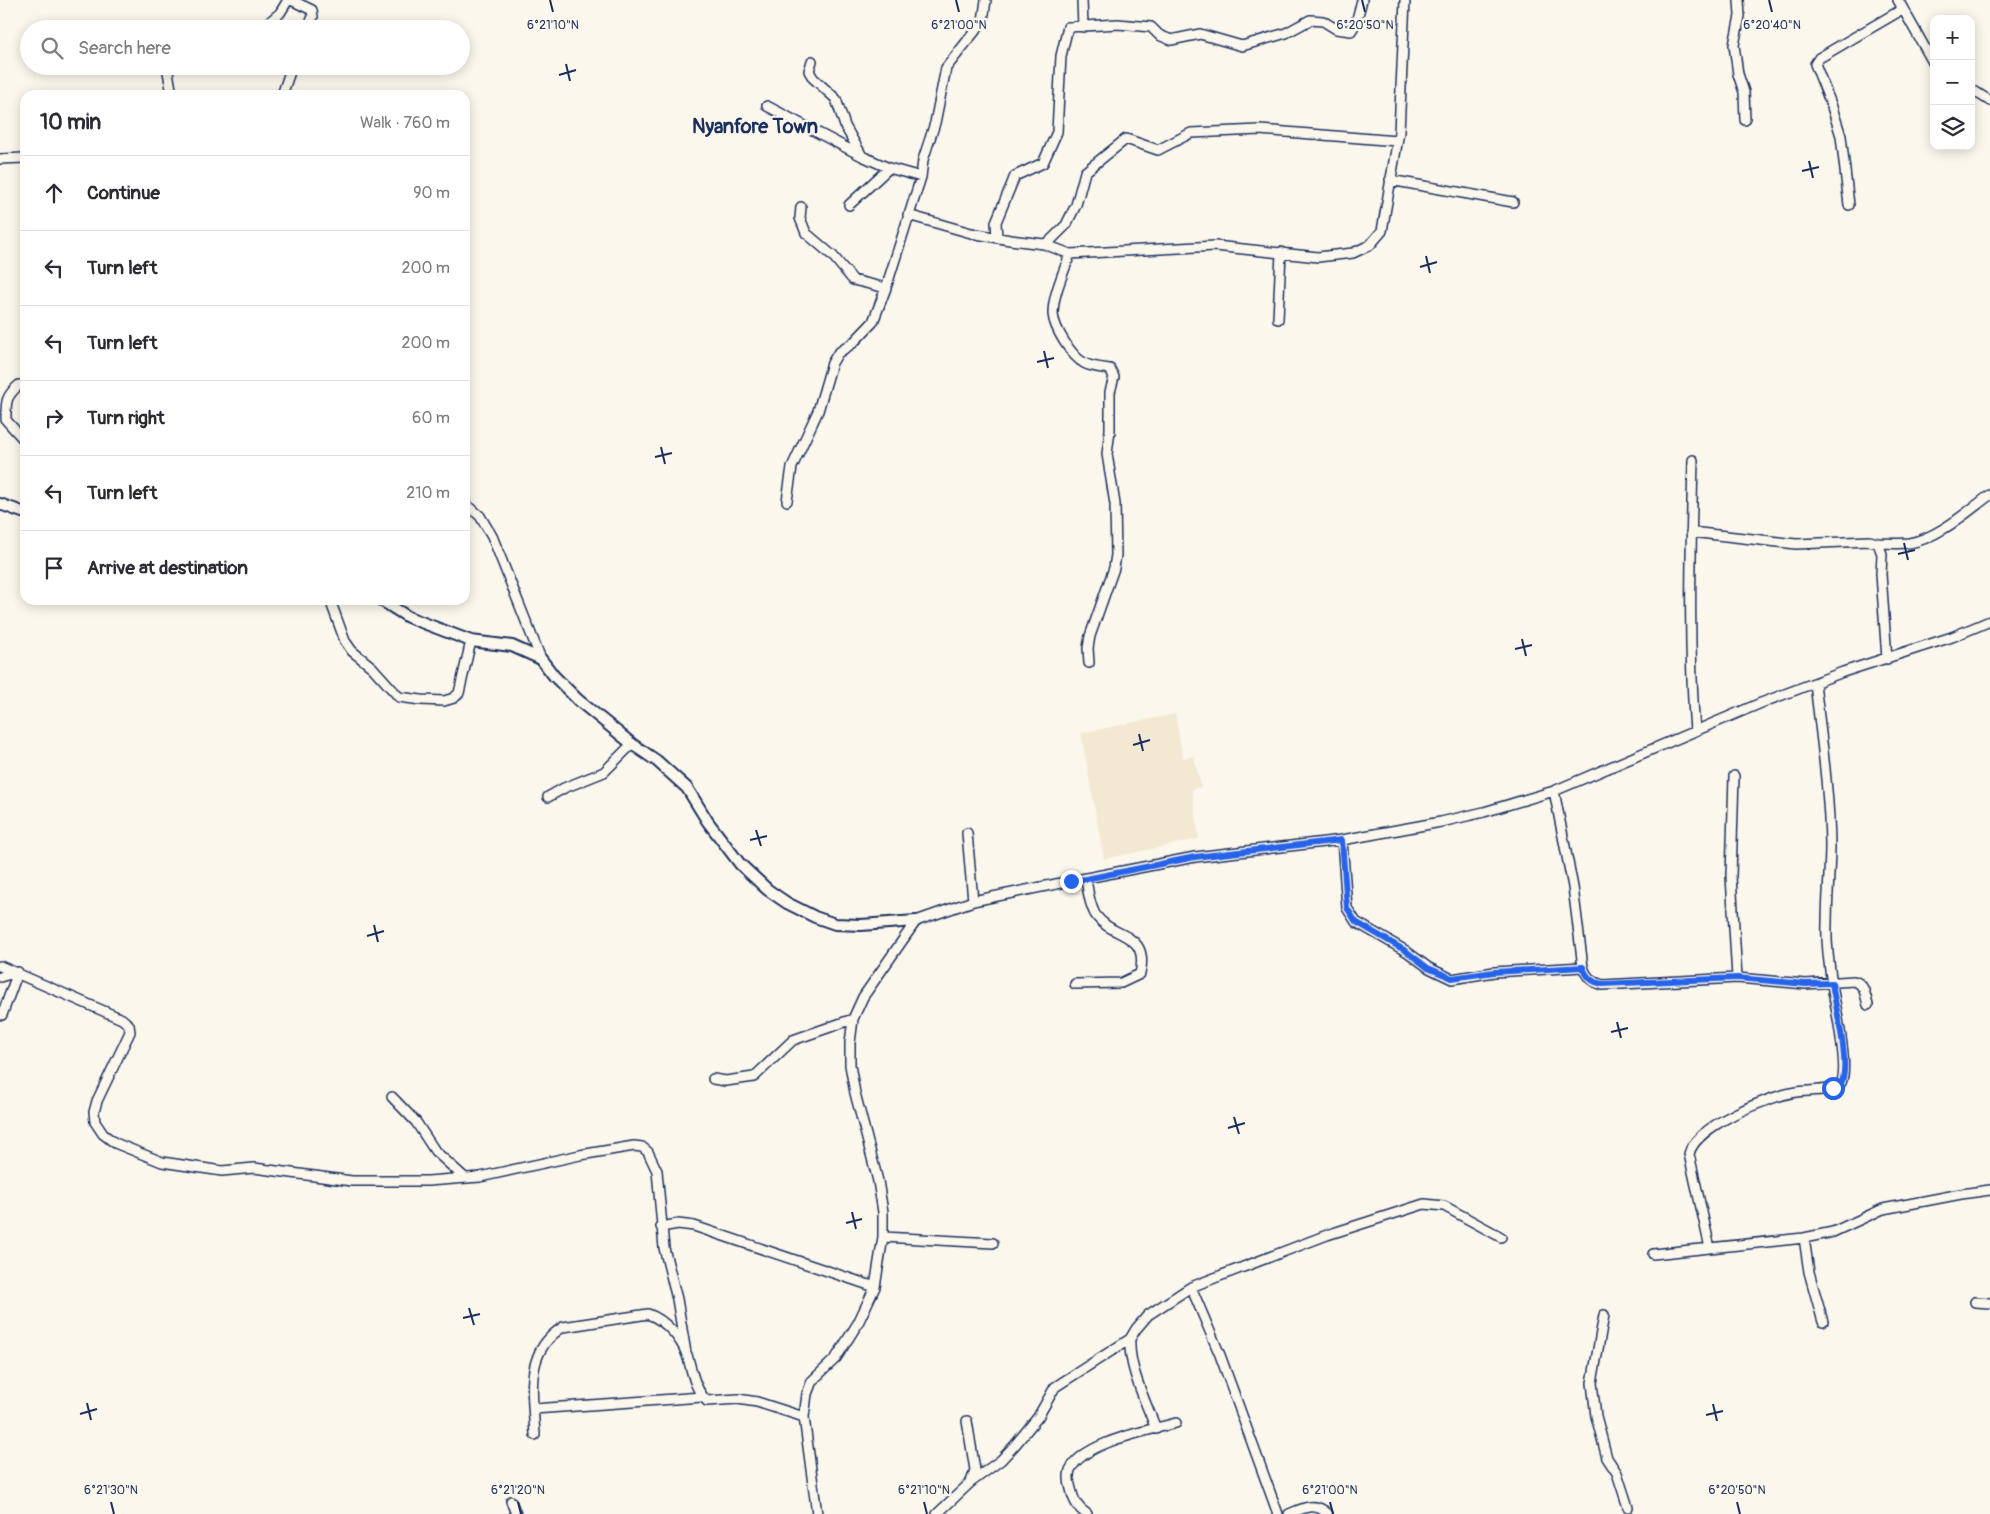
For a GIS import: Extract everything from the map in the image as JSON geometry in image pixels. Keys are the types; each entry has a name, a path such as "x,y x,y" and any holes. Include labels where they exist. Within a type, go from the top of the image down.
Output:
{"street":[{"path":"272,20 280,13 289,0 312,10 312,20"},
{"path":"788,501 792,467 818,411 832,363 838,353 853,344 873,322 886,288 921,177 923,160 935,123 946,68 983,21 986,0"},
{"path":"1082,0 1083,27"},
{"path":"998,238 996,222 1016,176 1043,163 1057,132 1061,56 1068,27 1118,24 1151,27 1159,35 1171,40 1200,34 1242,46 1286,33 1310,20 1323,21 1336,29 1351,31 1356,23 1362,0"},
{"path":"908,215 971,233 1044,244 1070,254 1215,246 1318,257 1353,253 1370,245 1382,231 1397,141 1405,0"},
{"path":"1738,0 1740,16 1734,45 1738,74 1744,92 1745,120"},
{"path":"1898,0 1932,60"},
{"path":"1849,205 1841,136 1815,64 1819,58 1903,9"},
{"path":"812,61 809,71 813,78 836,99 845,126 862,156"},
{"path":"169,75 171,90"},
{"path":"284,90 289,75"},
{"path":"1975,92 1990,101"},
{"path":"767,106 862,156 889,168 921,177"},
{"path":"1044,244 1050,242 1066,225 1076,204 1085,172 1126,139 1158,150 1191,133 1201,132 1260,130 1397,141"},
{"path":"0,159 20,158"},
{"path":"850,205 889,168"},
{"path":"1390,180 1513,202"},
{"path":"801,207 800,218 806,233 833,256 853,280 886,288"},
{"path":"1278,319 1281,252"},
{"path":"1070,254 1056,298 1053,315 1062,337 1077,357 1084,363 1110,369 1114,377 1110,392 1110,430 1107,454 1115,504 1116,555 1114,568 1090,636 1088,648 1089,663"},
{"path":"20,385 6,399 6,420 20,435"},
{"path":"1693,460 1691,677 1695,730"},
{"path":"1691,532 1796,544 1869,541 1878,544 1909,543 1923,539 1938,531 1990,495"},
{"path":"0,504 20,511"},
{"path":"470,507 480,516 492,536 541,659 554,676 578,700 632,744 657,761 687,788 713,828 740,864 768,890 786,903 835,924 861,925 916,921 973,901 1195,857 1342,840 1484,812 1554,792 1695,730 1815,683 1952,637 1990,621"},
{"path":"1878,544 1882,554 1881,582 1887,659"},
{"path":"332,605 345,641 352,651 372,667 399,697 444,701 454,698 459,693 471,641"},
{"path":"389,605 408,617 471,641 512,646 541,659"},
{"path":"1710,1248 1689,1154 1691,1145 1714,1126 1758,1102 1797,1091 1833,1088 1839,1085 1843,1079 1844,1056 1832,983 1827,925 1830,882 1829,833 1815,683"},
{"path":"548,797 564,788 604,772 632,744"},
{"path":"1734,776 1731,876 1737,978"},
{"path":"1554,792 1573,887 1583,967 1586,975 1593,982 1603,984 1737,978 1797,984 1854,981 1860,982 1864,988 1868,1005"},
{"path":"967,833 973,901"},
{"path":"1342,840 1347,908 1351,916 1356,922 1406,951 1428,968 1452,978 1494,972 1583,967"},
{"path":"1075,984 1121,983 1140,974 1143,962 1141,950 1128,936 1104,924 1096,914 1091,905 1086,879"},
{"path":"817,1514 804,1417 807,1394 812,1381 836,1358 845,1346 875,1287 883,1237 883,1212 878,1181 855,1093 850,1065 853,1019 862,997 916,921"},
{"path":"0,966 18,972 73,999 122,1019 129,1025 130,1032 97,1101 94,1112 95,1122 104,1134 115,1143 162,1162 222,1171 254,1168 352,1181 428,1181 480,1177 580,1154 634,1146 642,1147 648,1152 657,1171 664,1248 677,1299 686,1353 702,1397 707,1401 738,1399 757,1402 804,1417"},
{"path":"0,977 18,972"},
{"path":"2,1015 18,972"},
{"path":"713,1079 726,1081 754,1077 793,1040 853,1019"},
{"path":"392,1097 416,1122 435,1151 464,1178"},
{"path":"1652,1254 1804,1238 1833,1232 1883,1209 1990,1190"},
{"path":"1156,1429 1134,1371 1129,1350 1130,1339 1148,1315 1191,1287 1327,1235 1424,1204 1444,1206 1501,1237"},
{"path":"661,1227 678,1224 694,1226 875,1287"},
{"path":"883,1237 993,1243"},
{"path":"1804,1238 1809,1272 1823,1322"},
{"path":"1191,1287 1220,1355 1278,1514"},
{"path":"1976,1302 1990,1303"},
{"path":"535,1434 532,1369 546,1341 552,1334 563,1327 648,1314 666,1325 686,1353"},
{"path":"1604,1315 1592,1383 1596,1416 1607,1458 1617,1473 1628,1507"},
{"path":"937,1514 970,1482 1001,1460 1015,1445 1038,1417 1055,1387 1130,1339"},
{"path":"534,1409 575,1404 702,1397"},
{"path":"967,1421 975,1470 970,1482"},
{"path":"1087,1514 1076,1504 1068,1477 1078,1459 1113,1442 1176,1423"},
{"path":"511,1501 516,1514"},
{"path":"1289,1514 1308,1506 1316,1505 1328,1514"}],"shaded area":[{"path":"1175,714 1183,758 1194,756 1201,787 1192,789 1199,839 1104,859 1081,733"}],"district":[{"name":"Nyanfore Town","path":"755,126"}],"route":[{"path":"1071,881 1195,857 1342,840 1347,908 1351,916 1356,922 1406,951 1428,968 1452,978 1494,972 1583,967 1586,975 1593,982 1603,984 1737,978 1772,983 1832,983 1844,1056 1843,1079 1839,1085 1833,1088"}]}
